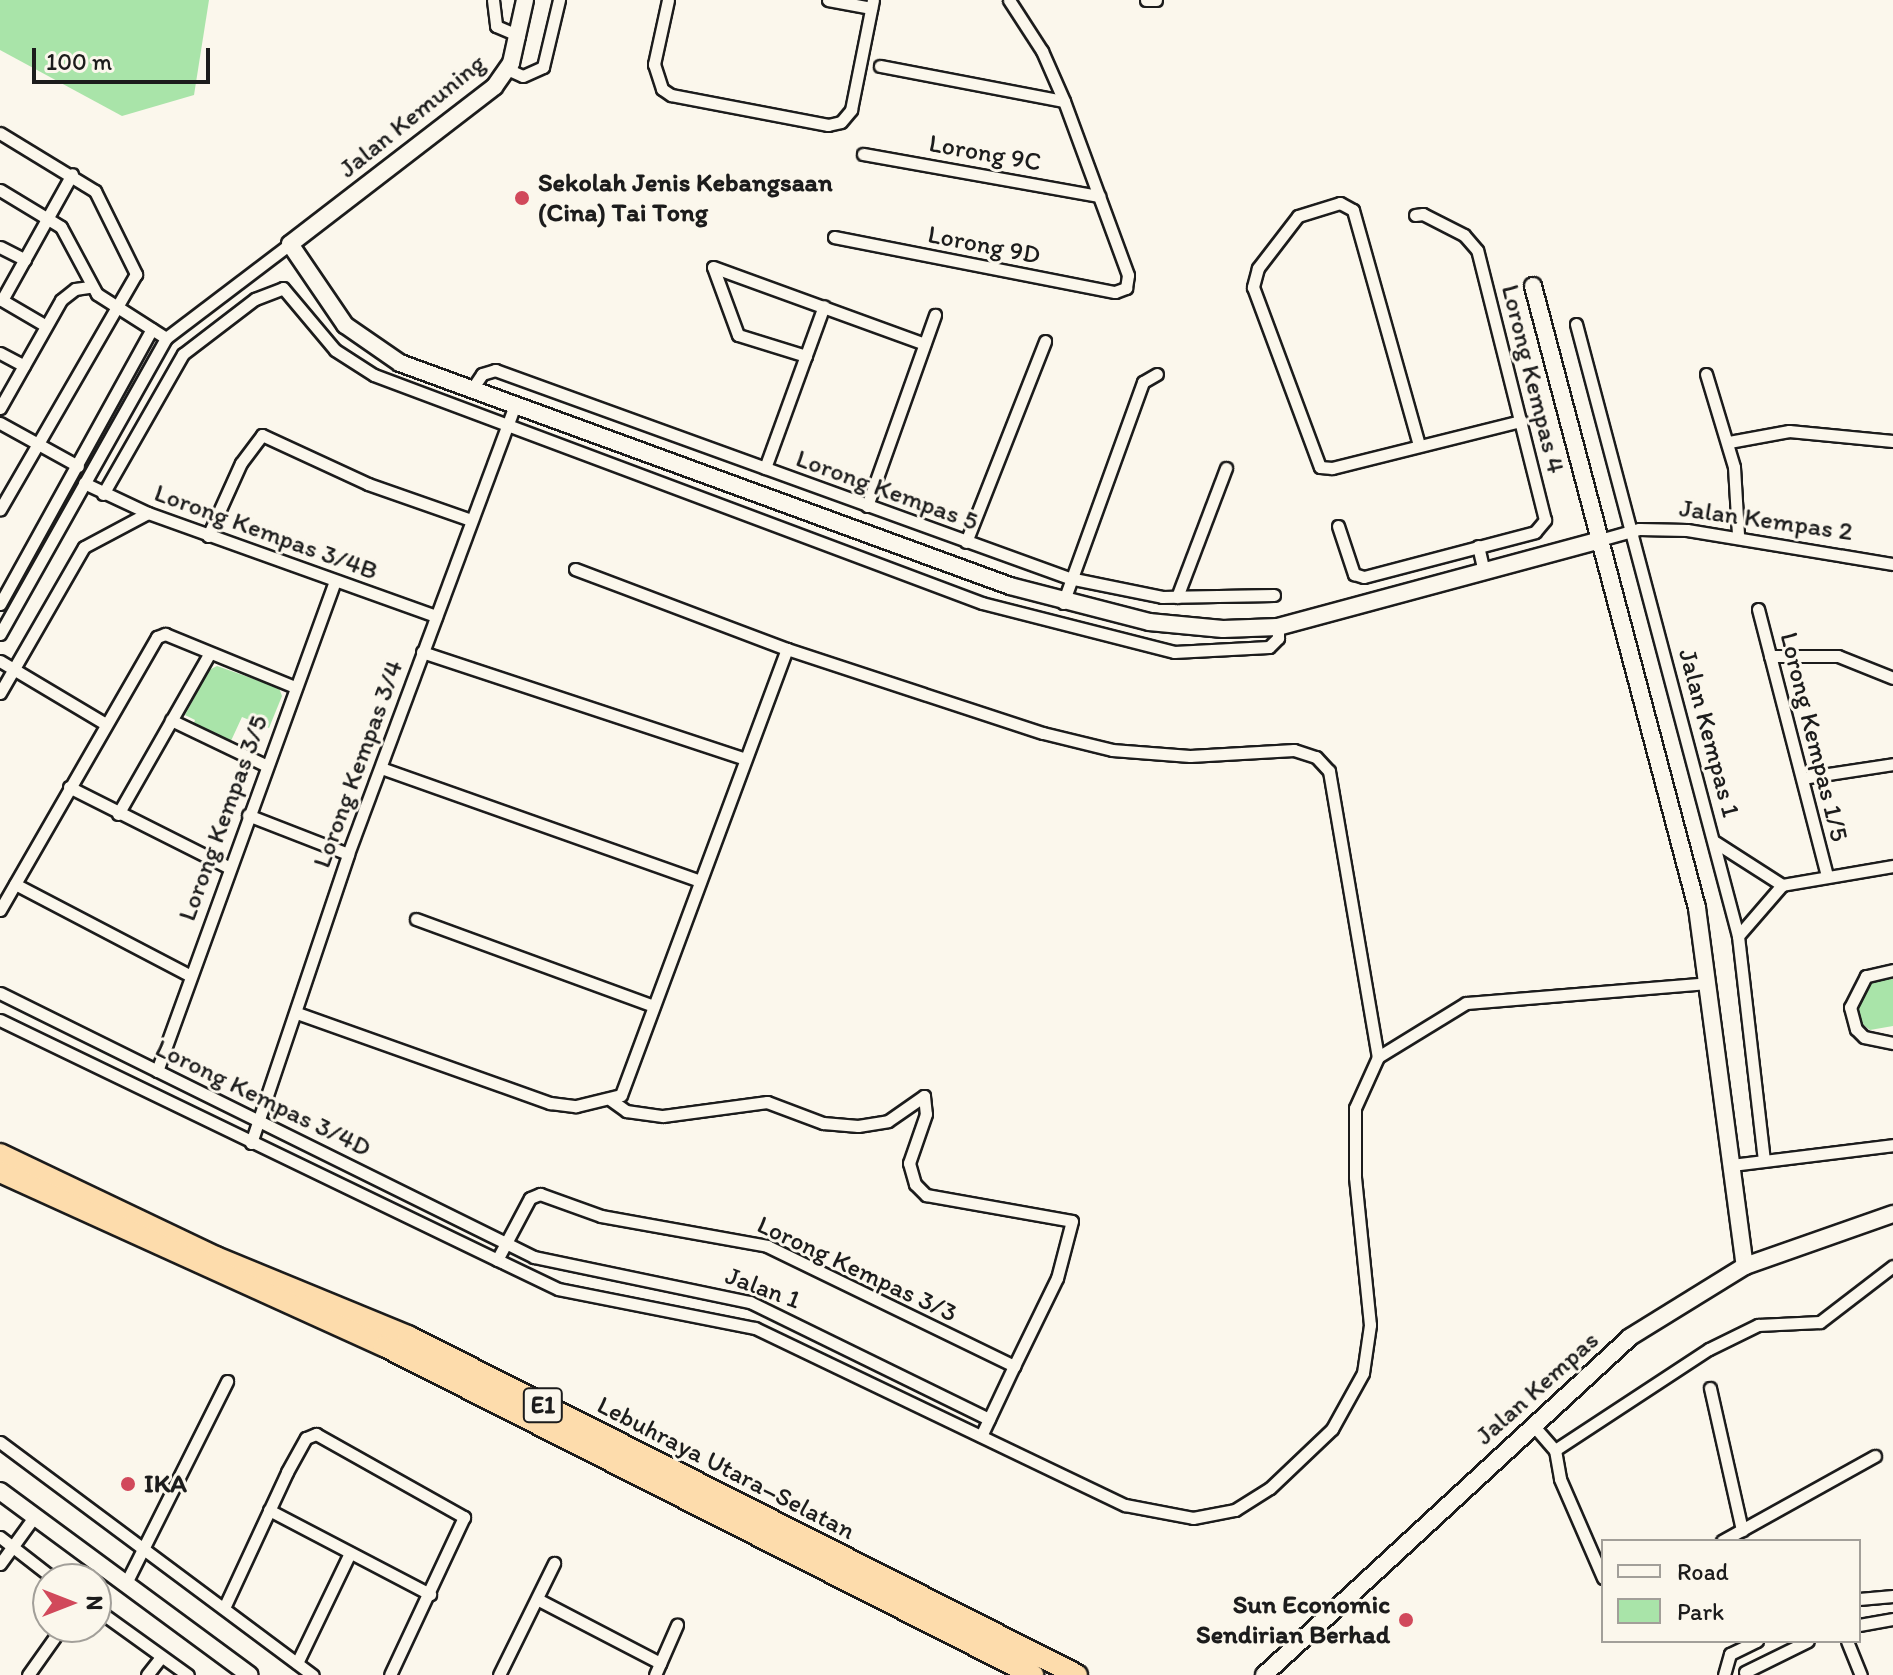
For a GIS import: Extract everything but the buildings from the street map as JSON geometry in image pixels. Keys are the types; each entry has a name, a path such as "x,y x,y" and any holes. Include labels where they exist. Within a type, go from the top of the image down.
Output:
{"highway":[{"name":"Lebuhraya Utara–Selatan","path":"0,1154 216,1257 408,1336 1077,1675"},
{"name":"Lebuhraya Utara–Selatan","path":"0,1172 384,1346 1033,1675"}],"street":[{"path":"493,0 496,26 519,36"},
{"name":"Jalan Kemuning","path":"290,244 474,103 507,69 519,36 525,0"},
{"path":"507,69 523,76 543,67 559,0"},
{"path":"668,0 654,64 662,89 671,95 797,119 841,122 851,110 872,4 828,0"},
{"path":"1009,0 1042,51 1099,196"},
{"path":"880,66 1064,101"},
{"path":"0,133 72,174 95,191 133,265 134,283 116,308 0,510"},
{"name":"Lorong 9C","path":"863,154 1099,196"},
{"path":"46,326 1,299 72,174"},
{"path":"0,190 49,216 67,236 87,281 116,308 166,338"},
{"name":"Lorong 9D","path":"834,237 1115,292 1126,288 1128,275 1099,196"},
{"path":"1419,445 1349,205 1298,216 1258,268 1253,287 1316,463 1332,468 1521,421"},
{"name":"Lorong Kempas 4","path":"1338,526 1358,577 1535,532 1545,520 1474,245 1423,214 1415,215"},
{"path":"0,634 166,338 290,244 322,298 364,341 400,363 1063,603 1189,627 1278,627 1596,541"},
{"path":"0,247 25,260"},
{"path":"806,356 738,335 712,271 718,267 924,344"},
{"path":"1,405 69,292 87,281"},
{"path":"1533,286 1596,541 1697,908 1745,1266"},
{"path":"103,494 183,354 277,288 290,290 335,350 359,367 507,428 982,603 1115,640 1174,652 1256,650 1275,643 1278,627"},
{"path":"765,468 824,306"},
{"path":"867,506 935,315"},
{"name":"Jalan Kempas 1","path":"1576,324 1738,936 1764,1160"},
{"path":"0,604 152,329"},
{"path":"966,542 1045,341"},
{"path":"0,353 24,366"},
{"name":"Lorong Kempas 5","path":"472,389 482,374 495,370 1069,578 1177,597 1274,595"},
{"path":"1063,603 1069,578 1143,382 1157,374"},
{"path":"1706,374 1729,442 1738,535"},
{"name":"Lorong Kempas 3/4","path":"251,1143 348,854 515,404"},
{"path":"0,423 78,466"},
{"path":"1729,442 1789,431 1893,441"},
{"path":"208,536 241,463 262,435 368,484 471,520"},
{"path":"1177,597 1226,468"},
{"name":"Lorong Kempas 3/4B","path":"84,483 103,494 208,536 436,616"},
{"path":"0,693 84,547 148,513"},
{"name":"Jalan Kempas 2","path":"1596,541 1632,531 1738,535 1893,564"},
{"path":"1478,546 1484,572"},
{"path":"575,569 787,649 1043,733 1112,750 1190,756 1294,750 1316,757 1329,771 1378,1057"},
{"name":"Lorong Kempas 3/5","path":"157,1071 265,765 335,581"},
{"name":"Lorong Kempas 1/5","path":"1758,609 1827,876"},
{"path":"0,910 104,723 157,637 165,634 295,687"},
{"path":"297,1013 550,1103 611,1100 626,1088 698,880 787,649"},
{"path":"422,652 745,759"},
{"path":"118,814 210,653"},
{"path":"1770,656 1838,656 1893,678"},
{"path":"0,661 104,723"},
{"path":"171,720 265,765"},
{"path":"1802,778 1893,764"},
{"path":"381,768 698,880"},
{"path":"69,787 228,867"},
{"path":"248,815 348,854"},
{"path":"1715,842 1782,885"},
{"path":"1738,936 1782,885 1893,866"},
{"path":"15,884 189,975"},
{"path":"416,919 654,1006"},
{"path":"1893,970 1866,976 1850,1007 1856,1029 1864,1037 1893,1043"},
{"path":"0,1020 558,1289 755,1328 1125,1505 1193,1518 1223,1515 1254,1501 1332,1429 1353,1397 1369,1348 1354,1131 1362,1085 1378,1057 1445,1013 1477,1000 1708,983"},
{"name":"Lorong Kempas 3/4D","path":"0,993 507,1242"},
{"path":"611,1100 626,1111 663,1116 767,1102 823,1123 858,1126 888,1121 924,1096 926,1114 909,1163 915,1184 926,1195 1072,1221 1057,1278 981,1436"},
{"path":"1731,1165 1893,1145"},
{"name":"Lorong Kempas 3/3","path":"497,1260 530,1198 540,1194 601,1216 714,1232 767,1246 1014,1366"},
{"name":"Jalan Kempas","path":"1264,1675 1532,1424 1630,1337 1745,1266 1893,1214"},
{"name":"Jalan 1","path":"507,1242 550,1262 750,1302 989,1419"},
{"path":"1555,1450 1709,1349 1758,1325 1820,1322 1893,1266"},
{"path":"126,1583 227,1381"},
{"path":"1710,1388 1742,1530"},
{"path":"1532,1424 1555,1450 1560,1479 1601,1573"},
{"path":"224,1608 269,1510 310,1435 464,1517 390,1675"},
{"path":"0,1442 142,1551 313,1675"},
{"path":"1726,1539 1875,1456"},
{"path":"0,1491 250,1675"},
{"path":"269,1510 430,1594"},
{"path":"0,1564 34,1517"},
{"path":"0,1537 34,1563"},
{"path":"297,1663 350,1553"},
{"path":"499,1675 554,1563"},
{"path":"1861,1599 1893,1596"},
{"path":"537,1599 660,1663"},
{"path":"1861,1625 1893,1619"},
{"path":"112,1621 188,1675"},
{"path":"655,1675 677,1625"},
{"path":"28,1675 51,1643"},
{"path":"1724,1675 1725,1661 1736,1650 1752,1643"},
{"path":"1736,1650 1746,1673 1804,1643"},
{"path":"1848,1643 1861,1675"},
{"path":"147,1675 161,1657"}],"green space":[{"path":"0,0 209,0 194,95 122,116 0,50"},
{"path":"217,666 279,688 282,696 269,728 242,717 230,743 193,726 195,720 185,715 209,670"},
{"path":"1893,977 1893,1026 1870,1030 1854,1018 1852,996 1866,981"}],"place":[{"name":"Sekolah Jenis Kebangsaan (Cina) Tai Tong","path":"522,198"},
{"name":"IKA","path":"128,1484"},
{"name":"Sun Economic Sendirian Berhad","path":"1406,1620"}]}
